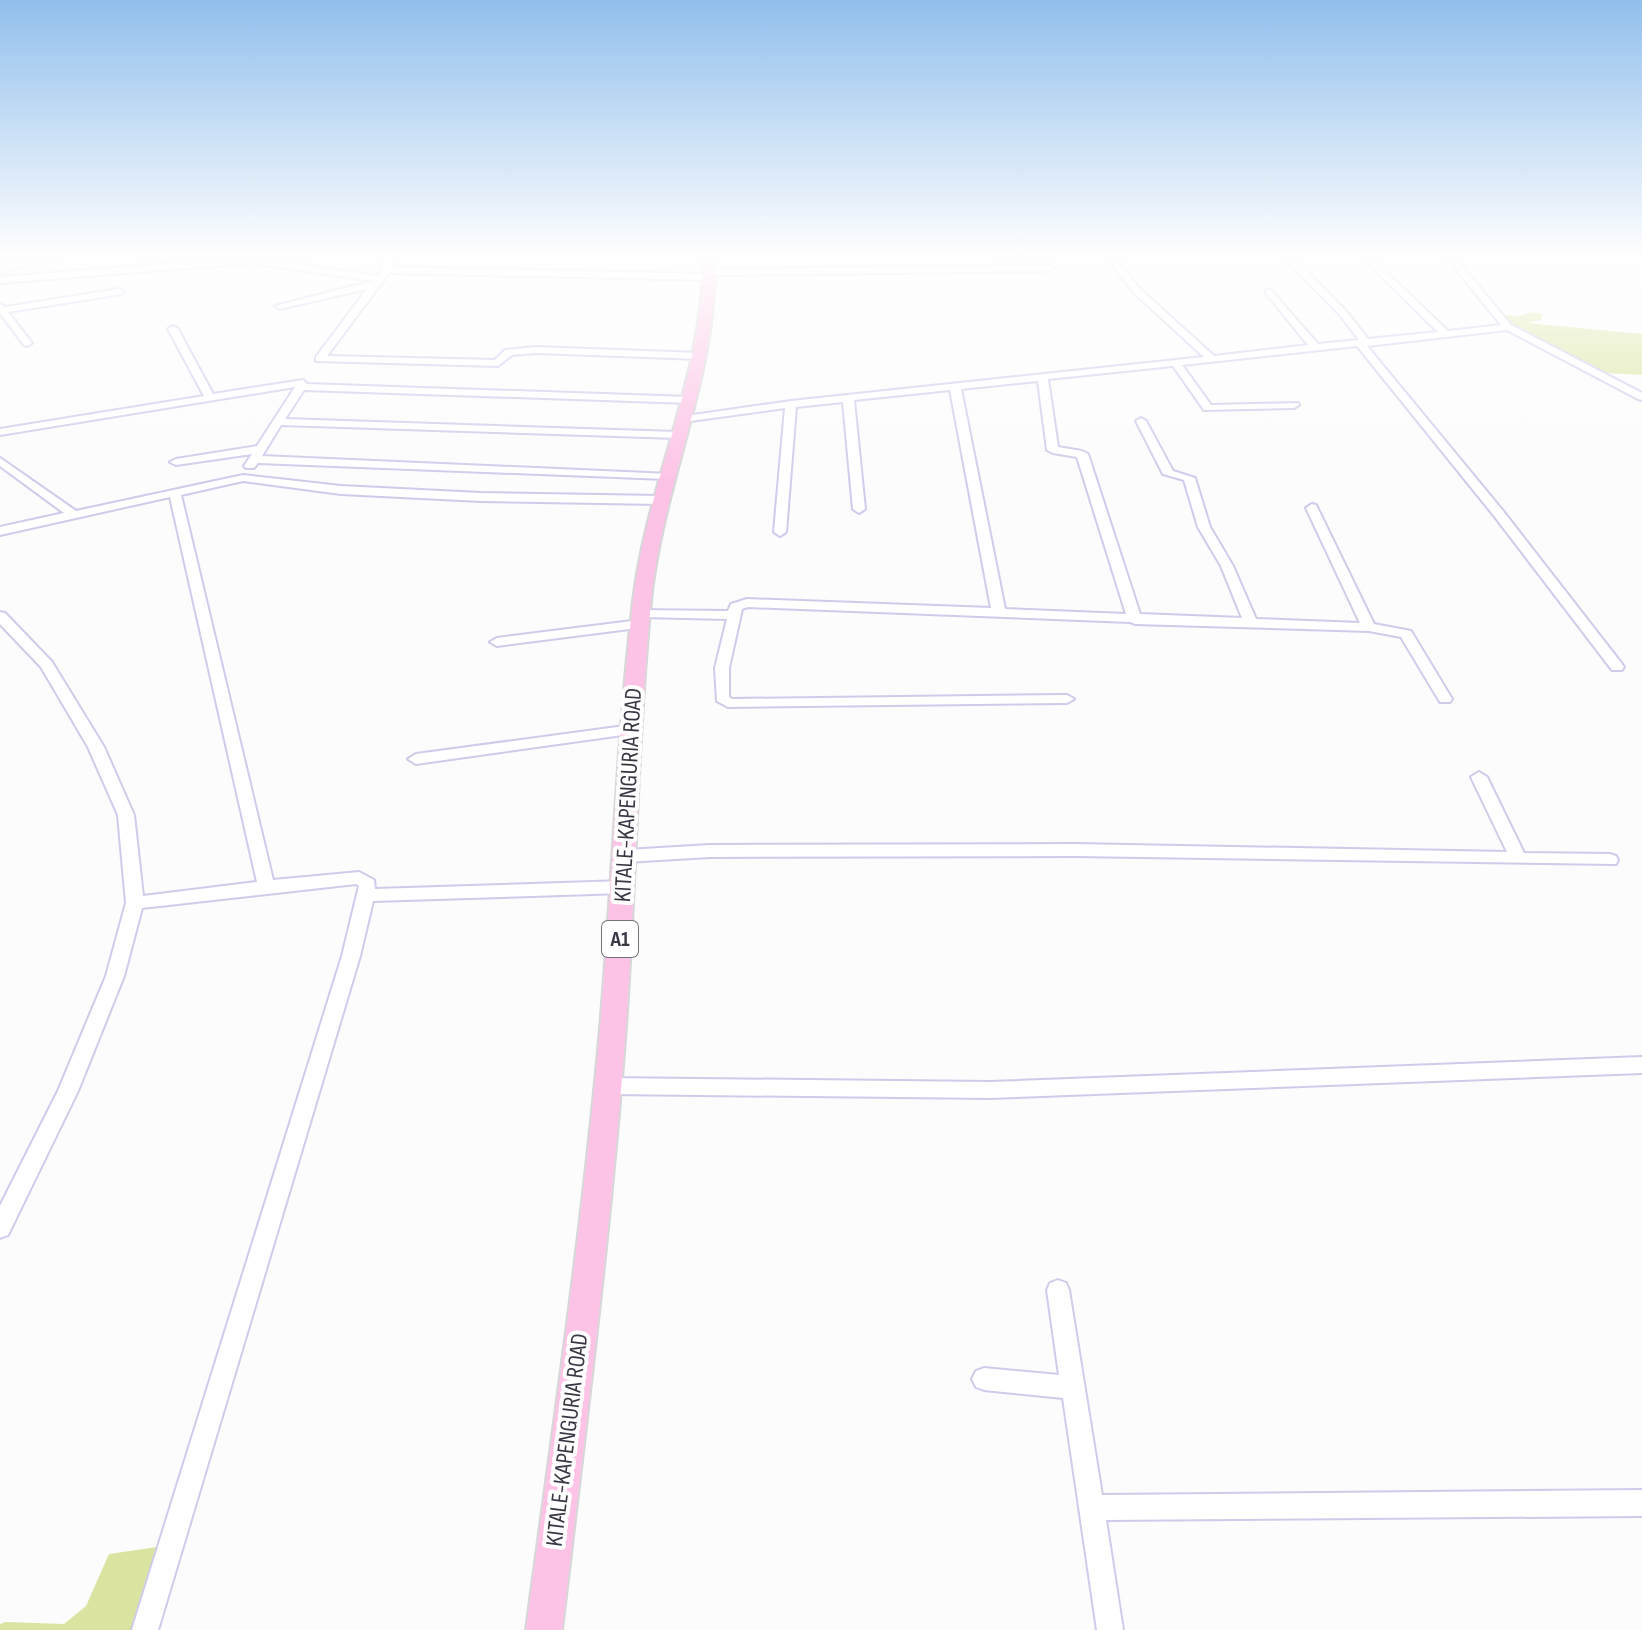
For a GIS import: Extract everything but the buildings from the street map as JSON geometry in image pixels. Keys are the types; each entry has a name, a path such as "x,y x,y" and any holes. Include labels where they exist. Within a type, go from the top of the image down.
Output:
{"highway":[{"name":"KITALE-KAPENGURIA ROAD","path":"544,1630 608,1086 624,887 632,730 651,532 705,329"}],"street":[{"path":"16,329 27,343"},
{"path":"173,329 210,398"},
{"path":"342,329 320,359 498,363 509,352 535,350 700,356"},
{"path":"1179,329 1210,357"},
{"path":"1300,329 1314,346"},
{"path":"1354,329 1617,667"},
{"path":"1441,329 1445,333"},
{"path":"280,422 683,418 1210,357 1486,329"},
{"path":"1512,329 1642,397"},
{"path":"1176,363 1208,408 1294,405"},
{"path":"1043,377 1053,450 1082,454 1135,620"},
{"path":"0,432 303,383 243,478"},
{"path":"301,387 683,418"},
{"path":"955,387 999,613"},
{"path":"848,398 859,509"},
{"path":"780,532 791,404"},
{"path":"1141,421 1169,474 1189,478 1204,527 1227,566 1251,623"},
{"path":"176,462 257,454 666,476"},
{"path":"0,461 74,515"},
{"path":"0,531 243,478 341,490 481,497 660,500"},
{"path":"175,494 266,886"},
{"path":"1312,508 1369,627"},
{"path":"1067,699 728,703 722,698 722,668 736,607 756,603 1369,627 1406,634 1445,699"},
{"path":"497,642 641,619 735,615"},
{"path":"0,616 47,665 96,747 126,815 135,903 115,976 68,1091 0,1228"},
{"path":"416,759 632,730"},
{"path":"1479,777 1518,858"},
{"path":"626,856 710,851 1075,850 1610,860"},
{"path":"135,903 359,878 368,884 145,1630"},
{"path":"367,895 624,887"},
{"path":"608,1086 990,1090 1642,1065"},
{"path":"1058,1290 1110,1630"},
{"path":"984,1379 1074,1388"},
{"path":"1091,1508 1642,1503"}],"green space":[{"path":"1519,329 1590,329 1642,334 1642,375 1605,373"},
{"path":"157,1547 132,1630 0,1630 0,1624 6,1622 64,1624 86,1606 109,1554"}]}
